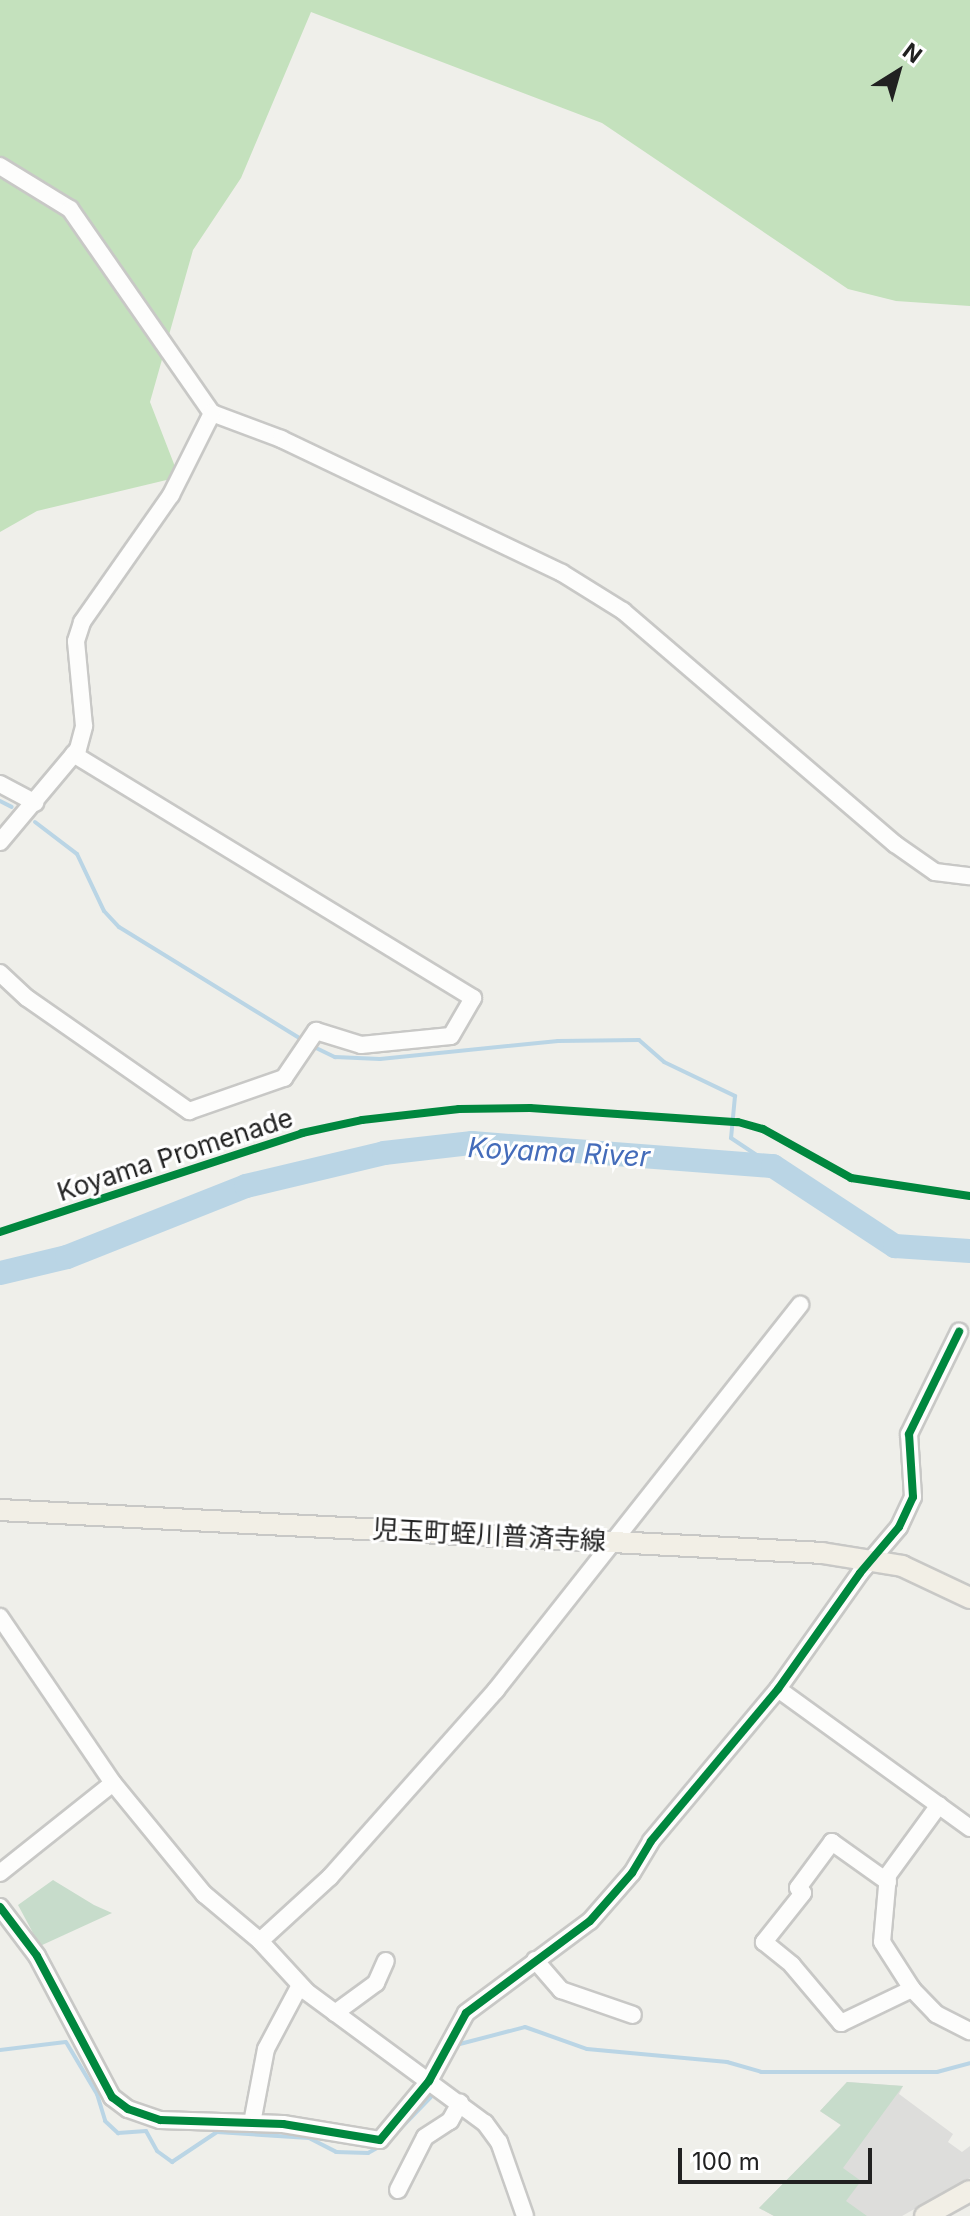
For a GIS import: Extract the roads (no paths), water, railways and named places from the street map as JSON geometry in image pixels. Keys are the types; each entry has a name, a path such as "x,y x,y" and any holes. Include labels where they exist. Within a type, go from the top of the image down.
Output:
{"main road":[{"name":"児玉町蛭川普済寺線","path":"0,1510 612,1541 871,1558 938,1580 970,1598"},
{"path":"925,2216 970,2191"}],"street":[{"path":"0,166 70,209 212,413 294,445 562,573 623,611 895,844 935,872 970,876"},
{"path":"0,842 74,754 84,726 76,641 82,622 171,495 212,413"},
{"path":"0,973 27,998 189,1111 284,1078 320,1030 361,1045 451,1036 473,998 74,754"},
{"path":"0,784 35,803"},
{"path":"260,1941 330,1877 486,1702 800,1305"},
{"path":"0,1907 37,1956 112,2097 160,2120 252,2123 380,2140 429,2081 466,2013 590,1921 778,1689 871,1558 908,1514 913,1497 909,1434 959,1332"},
{"path":"0,1617 113,1783 204,1894 260,1941 300,1985 485,2123 499,2142 525,2216"},
{"path":"778,1689 970,1828"},
{"path":"4,1865 113,1783"},
{"path":"939,1805 888,1882 882,1942 912,1989 936,2014 970,2031"},
{"path":"888,1882 832,1842 798,1888 803,1893 764,1942 841,2023 912,1989"},
{"path":"535,1960 561,1990 633,2015"},
{"path":"335,2013 376,1983 386,1961"},
{"path":"252,2123 266,2049 300,1985"},
{"path":"398,2190 425,2137 450,2121 460,2103"}],"waterway":[{"path":"0,801 12,807"},
{"path":"35,822 77,854 104,911 119,927 303,1040"},
{"path":"310,1045 335,1057 380,1059 558,1041 639,1040 664,1062 735,1096 731,1138 773,1166"},
{"name":"Koyama River","path":"0,1273 67,1257 246,1186 384,1153 472,1143 773,1166 895,1246 970,1251"},
{"path":"456,2045 525,2027 587,2049 727,2062 761,2072 937,2072 970,2063"},
{"path":"0,2050 66,2042 97,2094 105,2121 118,2133 146,2131 157,2151 172,2162 217,2132 309,2138 336,2152 368,2153 384,2144"},
{"path":"396,2133 431,2097"}]}
